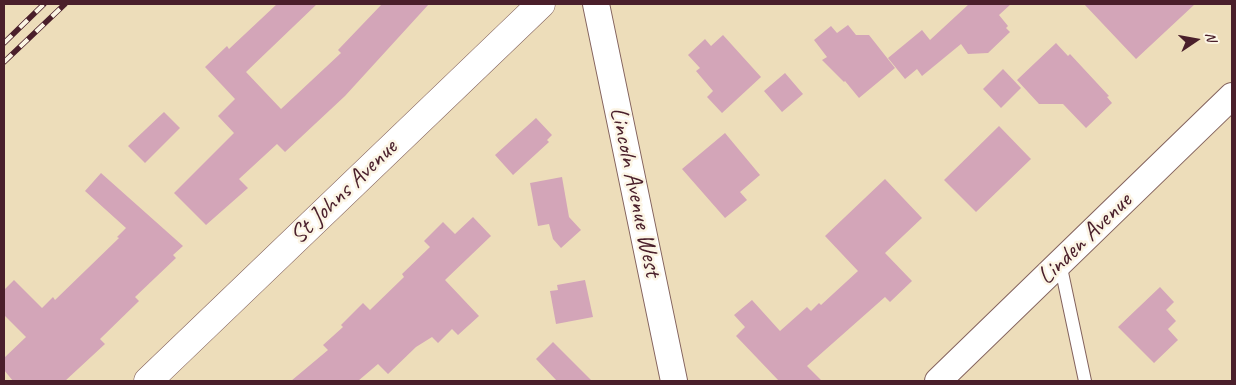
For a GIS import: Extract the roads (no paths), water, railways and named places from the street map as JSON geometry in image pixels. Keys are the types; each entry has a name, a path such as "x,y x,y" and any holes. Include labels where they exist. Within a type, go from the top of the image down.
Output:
{"street":[{"name":"St Johns Avenue","path":"148,381 541,4"},
{"name":"Lincoln Avenue West","path":"596,4 674,381"},
{"name":"Linden Avenue","path":"938,381 1232,96"}],"lane":[{"path":"1060,263 1085,381"}],"railway":[{"path":"4,43 44,4"},
{"path":"4,62 65,4"}]}
